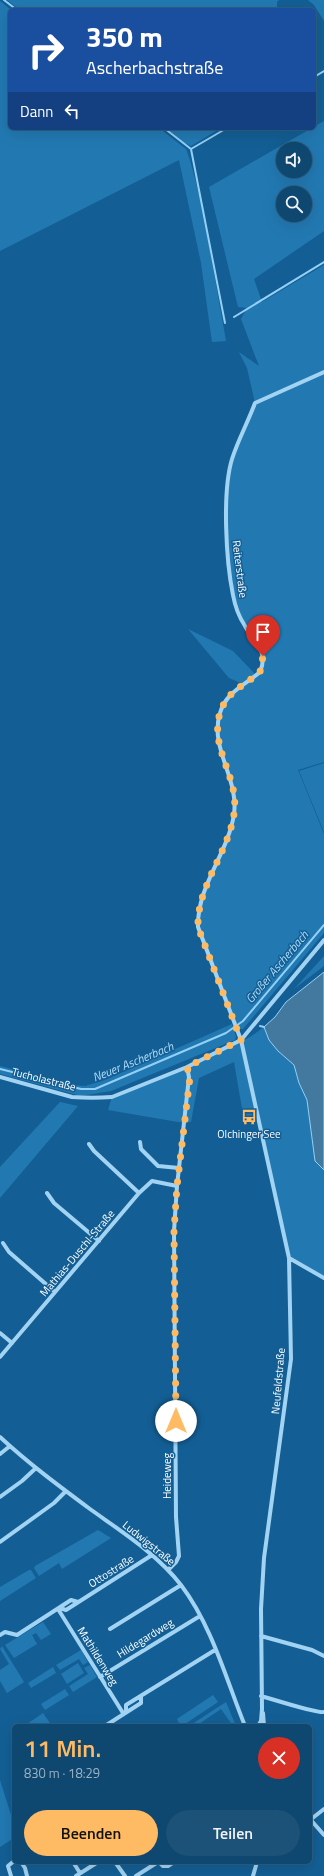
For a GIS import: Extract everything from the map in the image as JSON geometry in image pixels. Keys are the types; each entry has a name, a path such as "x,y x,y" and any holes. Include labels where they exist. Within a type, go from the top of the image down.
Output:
{"street":[{"name":"Reiterstraße","path":"241,1040 198,927 198,915 201,899 230,831 234,814 235,798 233,787 219,745 217,728 220,712 226,700 237,688 260,672 263,656 260,647 245,628 238,614 233,595 227,544 227,484 232,460 255,403 324,372"},
{"path":"241,1040 324,940"},
{"name":"Tucholastraße","path":"0,1077 64,1095 84,1098 112,1097 187,1067 241,1040"},
{"name":"Neufeldstraße","path":"241,1040 289,1258 291,1360 264,1558 261,1636 262,1709 259,1724"},
{"name":"Heideweg","path":"168,1570 176,1562 179,1556 176,1517 174,1231 177,1186 190,1077 187,1067"},
{"path":"140,1142 140,1149 158,1166 179,1168"},
{"path":"89,1144 94,1151 139,1193"},
{"name":"Mathias-Duschl-Straße","path":"0,1357 139,1193 152,1181 177,1186"},
{"path":"48,1193 54,1204 99,1241"},
{"path":"3,1243 9,1252 55,1292"},
{"path":"289,1258 324,1278"},
{"path":"0,1333 12,1343"},
{"name":"Ludwigstraße","path":"0,1437 66,1492 152,1555 181,1585 200,1616 244,1724"},
{"path":"0,1454 10,1446"},
{"path":"0,1497 22,1481 36,1468"},
{"path":"0,1542 54,1503 66,1492"},
{"name":"Ottostraße","path":"0,1634 5,1632 17,1635 59,1608 66,1610 152,1555"},
{"path":"110,1629 181,1585"},
{"name":"Mathildenweg","path":"59,1608 100,1677 125,1712"},
{"name":"Hildegardweg","path":"100,1677 200,1616"},
{"path":"261,1636 312,1650 324,1656"},
{"path":"108,1724 141,1703 141,1697 215,1650"},
{"path":"261,1696 292,1704 316,1713 324,1712"},
{"path":"262,1709 264,1724"},
{"path":"312,1818 324,1809"},
{"path":"312,1821 324,1835"},
{"path":"11,1876 8,1866 12,1863"},
{"path":"22,1864 27,1876"},
{"path":"74,1864 80,1873"},
{"path":"76,1876 95,1864"},
{"path":"116,1864 125,1876"},
{"path":"136,1876 155,1864"},
{"path":"160,1864 163,1866 168,1866 171,1864"},
{"path":"253,1876 256,1864"}],"shaded area":[{"path":"7,0 279,0 277,2 277,8 17,8"},
{"path":"308,0 324,0 324,21 316,8"},
{"path":"0,1 9,8 8,130 162,130 186,149 202,205 226,341 212,342 201,263 179,160 0,251"},
{"path":"324,121 324,231 254,279 262,302 324,265 324,762 298,770 324,834 324,933 243,1029 237,1029 198,927 201,899 230,831 235,798 220,746 218,728 220,714 226,701 243,684 229,678 188,629 233,651 256,675 260,672 263,656 245,628 233,595 227,544 227,484 232,460 255,403 247,368 239,352 259,366 241,319 247,308 238,307 209,187 276,149 276,178 312,178 312,142 287,142 308,130 316,130 316,126"},
{"path":"168,130 218,130 191,146 181,141"},
{"path":"324,763 324,832 299,771"},
{"path":"324,956 324,966 294,989"},
{"name":"Olchinger See","path":"324,972 324,1170 315,1161 307,1100 299,1083 294,1065 278,1051 269,1040 264,1027 275,1017 286,1002"},
{"path":"232,1024 236,1037 235,1040 111,1091 81,1096 0,1074 0,1066 72,1085 85,1086 105,1080"},
{"path":"264,1027 269,1040 278,1051 294,1065 299,1083 307,1100 315,1161 324,1170 324,1278 289,1258 258,1122 244,1120 234,1062 199,1078 191,1122 184,1123 108,1110 112,1097 187,1067 250,1037"},
{"path":"60,1102 78,1106 0,1198 0,1167"},
{"path":"98,1530 111,1538 62,1569 59,1563 39,1576 34,1568 35,1566"},
{"path":"31,1570 36,1578 0,1601 0,1587"},
{"path":"43,1622 51,1634 41,1640 36,1633 32,1635 37,1644 14,1658 5,1645"},
{"path":"2,1646 24,1682 7,1693 0,1681 0,1670 9,1664 0,1649"},
{"path":"81,1650 88,1662 83,1665 79,1659 60,1670 56,1665"},
{"path":"78,1663 84,1673 67,1684 61,1674"},
{"path":"90,1665 97,1677 73,1692 69,1686 88,1674 84,1668"},
{"path":"53,1667 56,1673 31,1688 28,1683"},
{"path":"65,1689 69,1695 45,1710 41,1704"},
{"path":"213,1695 218,1702 185,1724 177,1724 179,1723 177,1719"},
{"path":"226,1702 235,1724 232,1724 221,1709 199,1724 192,1724"},
{"path":"43,1713 50,1723 48,1724 27,1724"},
{"path":"0,1780 12,1818 12,1839 0,1847"}],"waterway":[{"path":"4,0 14,8"},
{"path":"316,76 324,71"},
{"path":"167,130 191,149 224,130"},
{"path":"191,149 225,323"},
{"path":"234,317 324,262"},
{"name":"Neuer Ascherbach","path":"0,1069 81,1089 95,1089 226,1033 243,1021 324,925"},
{"path":"260,1026 264,1027"}],"place":[{"name":"Olchinger See","path":"249,1117"}],"route":[{"path":"176,1421 174,1231 177,1186 190,1077 187,1067 241,1040 198,927 198,915 201,899 230,831 234,814 235,798 232,782 219,745 217,728 220,712 226,700 237,688 260,672 263,656"}],"water label":[{"name":"Großer Ascherbach","path":"277,967"}]}
